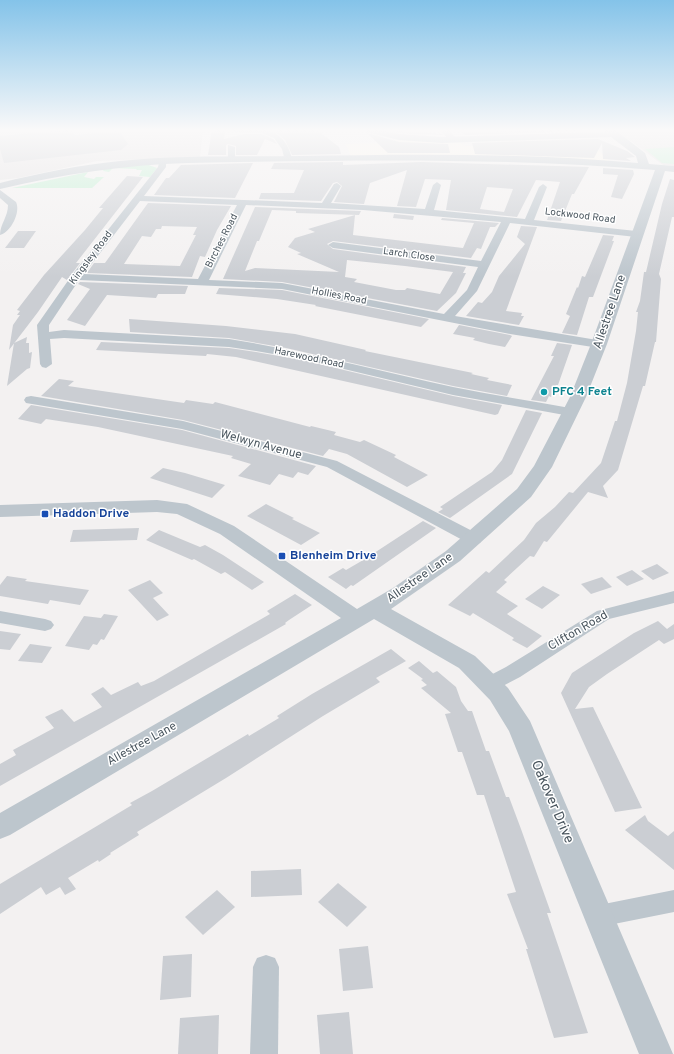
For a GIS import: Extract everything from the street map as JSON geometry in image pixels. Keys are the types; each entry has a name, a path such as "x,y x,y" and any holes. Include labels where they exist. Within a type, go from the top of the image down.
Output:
{"street":[{"path":"0,186 31,179"},
{"name":"Kingsley Road","path":"46,364 43,325 76,277 153,179"},
{"name":"Allestree Lane","path":"0,827 366,614 416,583 474,539 497,519 532,484 552,451 599,344 656,179"},
{"path":"428,212 437,185"},
{"path":"325,205 337,186"},
{"path":"529,221 543,187"},
{"path":"0,193 12,204 13,208 12,214 0,232"},
{"name":"Lockwood Road","path":"138,198 243,201 428,212 507,218 636,234"},
{"name":"Birches Road","path":"202,282 243,201"},
{"path":"447,318 472,291 507,218"},
{"name":"Larch Close","path":"333,244 485,265"},
{"name":"Hollies Road","path":"76,277 265,284 295,288 447,318 599,344"},
{"name":"Harewood Road","path":"43,336 71,334 243,345 302,356 453,391 570,412"},
{"name":"Welwyn Avenue","path":"31,400 183,425 332,464 474,539"},
{"path":"0,511 157,506 180,508 194,513 227,530 366,614"},
{"name":"Clifton Road","path":"490,684 603,615 674,596"},
{"name":"Oakover Drive","path":"366,614 467,662 490,684 507,704 521,728 656,1054"},
{"path":"0,617 46,625"},
{"path":"599,916 674,901"},
{"path":"264,1054 266,967"}],"green space":[{"path":"54,179 102,179 92,188 12,188"}],"building":[{"path":"124,179 141,179 76,263 80,263 67,280 62,277 9,350 13,325 20,315 17,315 20,311 17,310 44,275 103,208 99,208"},
{"path":"165,179 245,179 235,198 154,195"},
{"path":"300,179 381,179 370,183 364,204 334,202 342,186 337,182 333,183 321,201 259,199 261,193 294,193"},
{"path":"404,179 425,179 416,207 397,206"},
{"path":"430,179 582,179 574,194 572,194 561,221 547,220 560,182 536,180 517,217 446,210 451,180","holes":["487,187 513,189 504,212 480,209"]},
{"path":"617,179 632,179 622,199 611,197"},
{"path":"670,179 674,180 674,217 672,217 659,274 661,279 656,342 645,386 643,386 618,470 603,486 608,498 588,492 547,542 544,541 534,557 530,556 504,580 507,582 496,592 518,606 507,614 542,636 527,648 512,640 514,638 473,613 470,616 448,605 486,571 489,573 524,540 536,523 555,507 569,492 573,493 601,463 615,421 617,421 627,383 636,331 638,312 636,312 640,301 644,272 646,272 662,204"},
{"path":"148,203 231,206 217,230 205,257 200,256 192,277 87,273 94,263 105,263","holes":["162,226 197,227 193,235 196,235 180,266 124,264 142,236 151,237 156,229 161,229"]},
{"path":"255,207 361,211 359,215 296,213 296,211 272,210 245,271 255,268 339,272 297,254 301,253 288,247 295,238 315,232 308,229 355,215 353,235 463,248 474,223 441,220 442,218 499,223 495,227 490,227 481,249 477,248 471,258 333,241 327,244 333,249 466,267 463,273 466,273 456,293 437,311 282,282 223,279","holes":["347,260 453,272 440,294 407,288 405,290 396,290 354,282 357,279 345,277"]},
{"path":"394,214 414,216 413,220 393,218"},
{"path":"521,226 537,227 506,311 522,313 521,316 524,316 519,325 466,316 478,302 482,303 492,292 499,276 525,244 517,237"},
{"path":"18,231 36,231 24,248 5,248"},
{"path":"603,235 614,236 612,241 614,241 593,297 589,297 577,335 562,333 570,316 566,314 577,287 578,288 582,276 585,277"},
{"path":"80,282 188,286 185,294 158,294 156,298 107,295 85,326 67,320 90,289 78,284"},
{"path":"219,288 282,290 429,319 421,327 315,306 316,305 277,299 216,294"},
{"path":"129,319 226,326 295,334 366,350 365,351 473,373 471,374 489,378 487,380 512,385 507,396 453,386 286,348 229,338 130,332"},
{"path":"459,325 512,336 505,347 489,344 473,340 475,338 453,334"},
{"path":"27,337 26,343 29,343 29,353 32,352 30,368 7,386 14,343"},
{"path":"101,342 229,348 256,352 302,360 453,396 502,405 498,414 495,415 236,357 207,354 206,356 96,350"},
{"path":"557,343 572,345 558,385 556,385 551,397 549,396 546,402 531,400 554,356 551,356"},
{"path":"59,379 74,381 68,386 184,403 186,400 213,404 215,402 310,427 336,432 334,435 360,442 364,440 396,455 394,457 428,475 407,487 347,454 329,449 323,456 183,420 41,396"},
{"path":"31,405 182,430 316,466 308,475 298,472 293,478 279,474 270,485 238,476 251,464 231,458 233,456 98,427 46,419 41,424 18,419"},
{"path":"526,410 542,413 512,474 450,518 438,512 443,509 440,507 492,472 502,460"},
{"path":"163,468 225,485 212,498 150,478"},
{"path":"266,504 320,533 301,545 247,516"},
{"path":"423,521 436,528 353,586 351,585 346,589 328,577 343,568 346,570 365,559"},
{"path":"139,528 137,540 70,542 73,530"},
{"path":"159,530 200,547 205,545 264,582 252,590 225,572 221,574 194,559 192,560 146,540"},
{"path":"657,564 669,573 653,580 641,571"},
{"path":"632,570 644,579 627,586 616,577"},
{"path":"7,576 27,579 25,581 89,590 80,605 50,600 48,604 0,596 0,585"},
{"path":"602,577 612,587 591,594 581,584"},
{"path":"150,580 163,593 153,598 169,615 157,621 128,590"},
{"path":"543,586 560,595 542,609 525,599"},
{"path":"295,594 312,605 289,620 285,623 286,624 0,786 0,764 16,755 13,750 54,728 45,717 62,709 74,722 102,707 91,694 103,687 111,695 138,682 141,686 154,681 270,614 267,611"},
{"path":"104,614 118,616 104,640 101,639 97,645 93,644 89,650 65,646 84,616 101,618"},
{"path":"658,621 667,629 674,624 674,639 664,644 659,640 607,674 589,687 575,709 593,707 642,808 615,812 561,693 572,673 634,633"},
{"path":"0,631 21,634 10,650 0,649"},
{"path":"30,644 52,647 42,663 18,661"},
{"path":"391,649 406,661 376,678 380,682 137,832 139,835 110,853 111,854 99,862 98,860 68,878 76,889 65,895 60,887 46,895 41,887 0,914 0,884 132,805 130,803 248,734 249,736 279,718 277,716 312,694"},
{"path":"419,661 433,673 437,671 456,687 461,701 468,711 472,711 486,751 489,751 506,797 509,797 521,829 551,913 547,913 588,1033 554,1038 526,949 528,949 507,894 516,892 484,795 477,795 462,752 458,752 445,714 451,713 421,688 427,685 421,680 423,679 408,668"},
{"path":"645,815 648,821 668,836 674,831 674,870 625,830"},
{"path":"301,869 302,895 251,897 251,871"},
{"path":"338,883 367,907 347,927 318,902"},
{"path":"217,890 235,907 203,935 185,917"},
{"path":"368,946 373,988 343,991 339,949"},
{"path":"192,954 191,997 160,1000 163,956"},
{"path":"349,1012 353,1054 320,1054 317,1015"},
{"path":"219,1015 218,1054 178,1054 180,1018"}],"place":[{"name":"PFC 4 Feet","path":"544,392"},
{"name":"Haddon Drive","path":"45,514"},
{"name":"Blenheim Drive","path":"282,556"}]}
